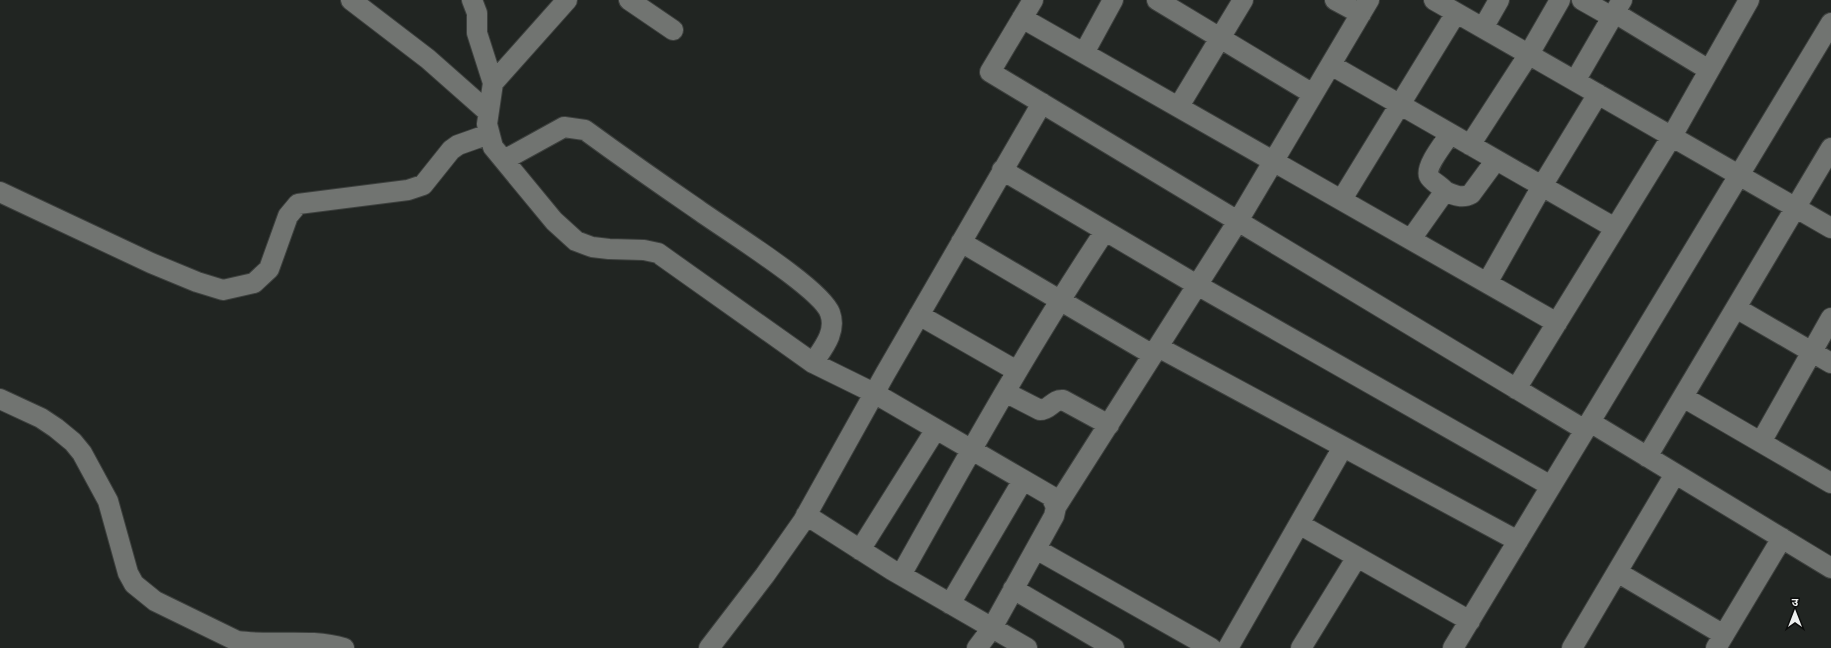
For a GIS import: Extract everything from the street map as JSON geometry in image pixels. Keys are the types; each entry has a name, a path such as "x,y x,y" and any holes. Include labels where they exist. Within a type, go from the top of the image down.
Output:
{"street":[{"path":"350,0 428,59 488,112"},
{"path":"472,0 477,13 477,33 493,83 488,112 488,134 494,147 554,221 576,241 598,248 644,250 658,253 813,363 874,393 972,449 1051,496 1056,507"},
{"path":"493,83 567,0"},
{"path":"628,0 673,30"},
{"path":"1033,0 990,72 1516,389 1647,457 1831,568"},
{"path":"1084,52 1113,0"},
{"path":"1157,0 1313,94"},
{"path":"1178,106 1243,0"},
{"path":"977,648 992,628 1054,516 1056,507 1238,221 1365,7 1335,0"},
{"path":"1434,0 1831,228"},
{"path":"1483,28 1499,0"},
{"path":"1470,145 1529,54 1560,0"},
{"path":"1582,0 1616,10 1709,70"},
{"path":"1516,389 1672,136 1749,0"},
{"path":"1575,81 1616,10"},
{"path":"1342,199 1456,13"},
{"path":"1022,18 1274,160 1557,323"},
{"path":"1461,645 1470,620 1739,174 1829,30"},
{"path":"1331,65 1615,228"},
{"path":"1487,283 1542,186 1598,94"},
{"path":"709,648 765,576 806,515 874,393 1042,103"},
{"path":"504,160 564,127 586,130 777,265 822,300 830,314 831,329 829,340 813,363"},
{"path":"0,192 151,263 197,282 224,290 254,283 269,269 288,216 298,204 408,190 423,184 451,150 458,145 488,134"},
{"path":"1450,134 1430,165 1428,172 1429,177 1445,190 1458,196 1468,196 1496,160"},
{"path":"1647,457 1831,148"},
{"path":"1002,170 1104,231 1551,486"},
{"path":"1411,239 1445,190"},
{"path":"901,575 1017,371 1059,300 1104,231"},
{"path":"961,242 1059,300 1343,447 1518,541"},
{"path":"1736,308 1812,351 1831,364"},
{"path":"919,315 1017,371"},
{"path":"1761,442 1831,318"},
{"path":"1005,392 1040,410 1044,410 1056,401 1063,400 1109,425"},
{"path":"1683,397 1830,480"},
{"path":"0,399 41,418 73,442 82,453 108,501 128,573 134,584 155,601 237,641 252,643 329,644 344,648"},
{"path":"860,550 936,429"},
{"path":"1228,648 1343,447"},
{"path":"1572,648 1675,474"},
{"path":"950,604 1023,480"},
{"path":"806,515 901,575 1027,648"},
{"path":"1299,524 1470,620"},
{"path":"1617,572 1720,642 1782,538"},
{"path":"1036,549 1211,648"},
{"path":"1301,648 1357,557"},
{"path":"1013,590 1114,648"}]}
